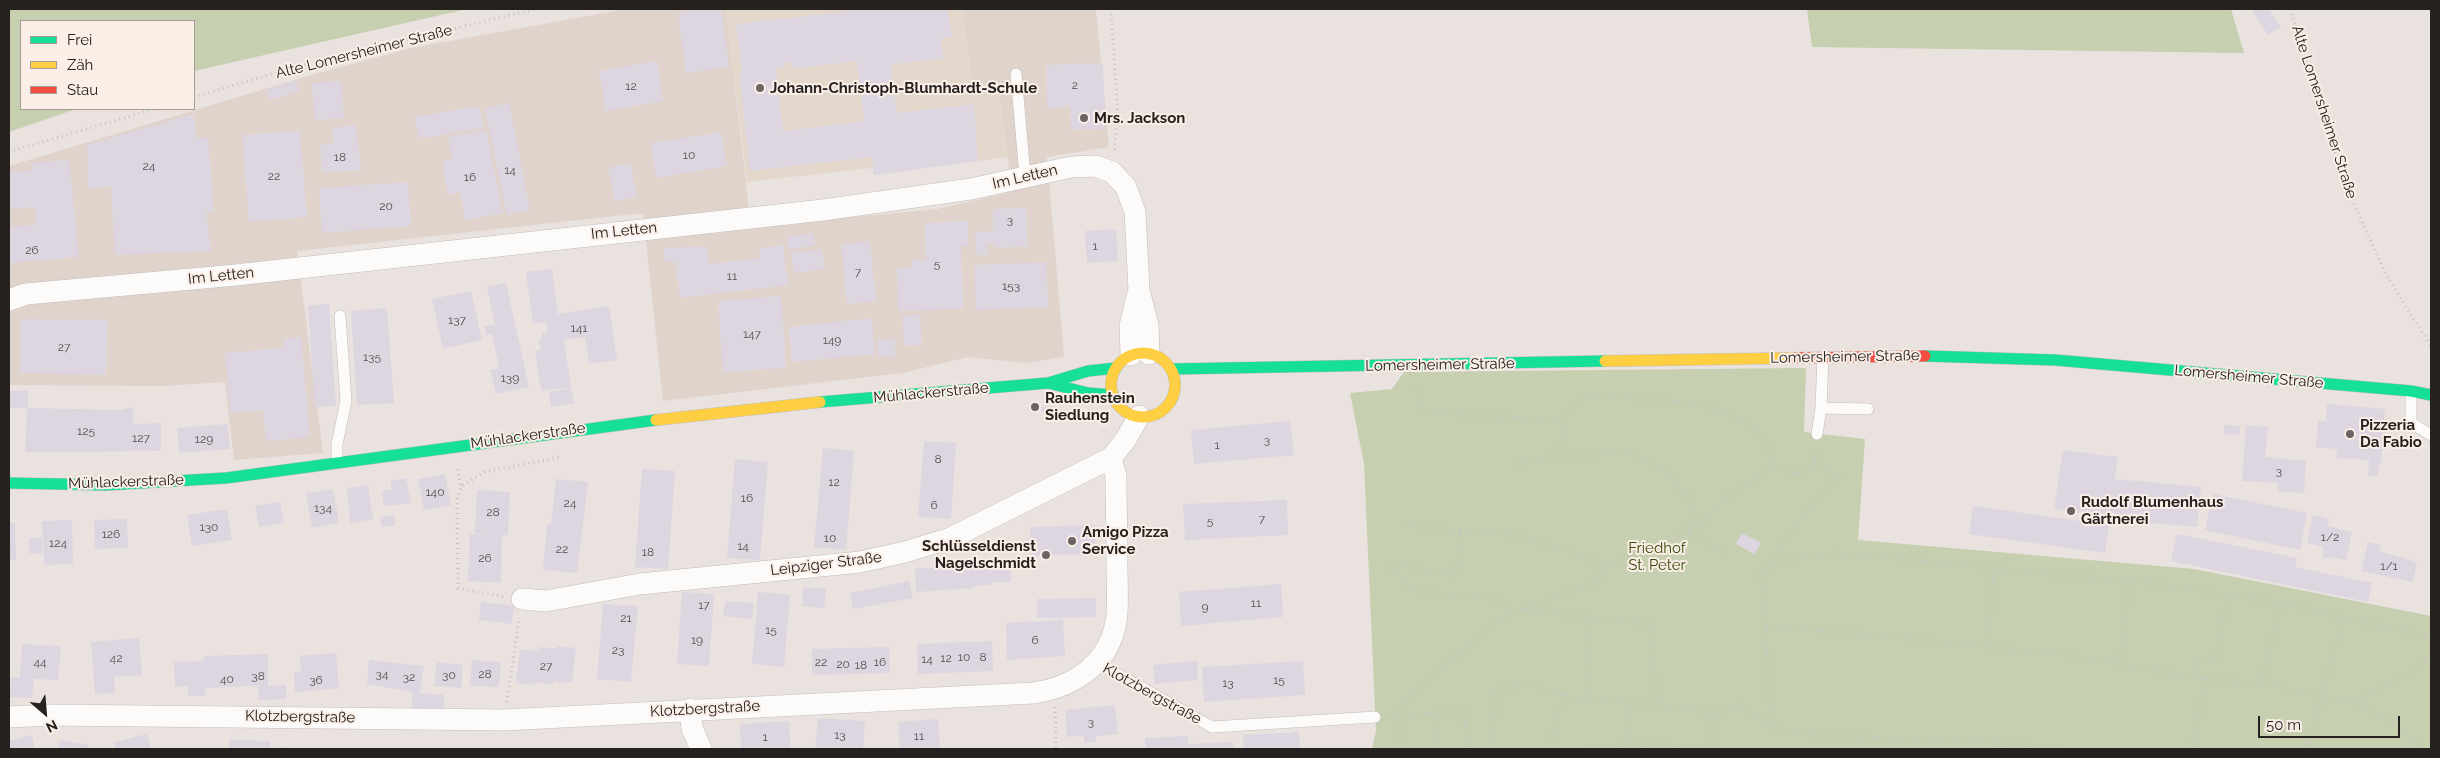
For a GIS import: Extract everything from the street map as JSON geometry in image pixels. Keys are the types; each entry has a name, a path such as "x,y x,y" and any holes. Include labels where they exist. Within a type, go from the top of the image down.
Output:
{"street":[{"name":"Im Letten","path":"9,300 26,294 236,275 823,210 971,189 1071,167 1095,166 1112,172"},
{"path":"1112,172 1126,187 1135,212 1139,290 1148,325 1132,359 1112,376 1113,395 1122,410 1139,416 1156,414 1170,402 1174,394 1175,386 1171,368 1165,362 1132,359"},
{"name":"Lomersheimer Straße","path":"1171,368 1914,356 2055,360 2411,391 2431,395"},
{"name":"Mühlackerstraße","path":"9,483 106,485 226,478 608,425 746,410 1048,383 1132,359"},
{"name":"Lomersheimer Straße","path":"1214,381 1257,368"},
{"name":"Mühlackerstraße","path":"1048,383 1088,393 1113,395"},
{"path":"1174,394 1189,389"},
{"path":"1096,662 1110,644 1117,615 1116,476 1111,458 1126,439 1139,416"},
{"name":"Leipziger Straße","path":"522,599 546,602 640,584 860,562 905,552 951,538 1111,458"},
{"name":"Klotzbergstraße","path":"9,717 60,715 504,720 690,709 1033,693 1055,690 1079,678 1096,662"},
{"path":"690,709 692,728 701,749"}],"lane":[{"path":"1016,74 1025,176"},
{"path":"338,462 337,444 346,401 340,316"},
{"path":"1817,434 1821,408 1823,357"},
{"path":"2411,391 2411,423 2431,435"},
{"path":"1821,408 1868,409"},
{"name":"Klotzbergstraße","path":"1096,662 1212,727 1375,717"}],"path":[{"name":"Alte Lomersheimer Straße","path":"195,97 299,66 535,9"},
{"path":"1111,9 1118,116 1112,172"},
{"name":"Alte Lomersheimer Straße","path":"2290,9 2345,184 2386,275 2431,346"},
{"path":"9,152 151,110"},
{"path":"1423,410 1469,416 1559,419 1578,402 1590,396 1698,403 1733,417 1757,430 1769,452 1773,467"},
{"path":"1550,456 1567,434 1559,419"},
{"path":"1400,741 1399,714 1401,704 1499,620 1512,613 1592,584 1610,566 1643,549 1689,534 1728,496 1773,467 1796,474 1810,469 1818,442 1817,434"},
{"path":"1516,464 1550,456 1583,456 1628,450 1665,470 1690,500 1689,534"},
{"path":"461,487 484,472 568,455"},
{"path":"1771,727 1762,577 1795,525 1840,477 1814,460"},
{"path":"458,464 461,487 456,498 458,588 522,599 504,720"},
{"path":"1401,525 1460,531 1482,530 1517,536 1569,549 1610,566"},
{"path":"1460,531 1456,575 1401,565 1391,569 1404,580 1406,588 1499,600 1508,606 1512,613"},
{"path":"1689,534 1723,552"},
{"path":"1772,562 1837,553 1994,569 2130,580 2228,593 2283,603 2343,618 2431,636"},
{"path":"1988,647 1994,569"},
{"path":"1756,572 1762,577"},
{"path":"2120,663 2130,580"},
{"path":"2194,676 2196,658 2215,661 2228,593"},
{"path":"2260,683 2283,603"},
{"path":"1521,610 1650,624 1658,706"},
{"path":"1585,617 1591,699"},
{"path":"2307,749 2320,695 2343,618"},
{"path":"1766,628 1846,632 1988,647 2120,663 2206,679 2260,683 2355,702 2384,717 2424,749"},
{"path":"2355,702 2431,656"},
{"path":"2192,749 2206,679"},
{"path":"1491,749 1496,706 1494,688 1533,686 1574,698 1658,706 1712,714 1740,704 1771,727 1818,736 1941,739 2078,749"},
{"path":"1055,690 1056,749"},
{"path":"1553,749 1552,730 1560,713 1564,695"},
{"path":"1627,704 1628,744"},
{"path":"1375,717 1399,714 1465,712 1466,749"},
{"path":"1432,713 1438,749"},
{"path":"1712,714 1713,748"},
{"path":"1580,749 1628,744 1684,745 1721,749"}],"shaded area":[{"path":"626,9 726,9 751,227 937,209 1012,192 998,84 972,83 962,9 1096,9 1109,147 1047,157 1064,357 1026,363 968,357 902,373 663,401 643,213 297,251 323,453 234,460 225,382 163,386 9,385 9,166 308,76 411,48"},
{"name":"Johann-Christoph-Blumhardt-Schule","path":"726,9 962,9 972,83 998,83 1007,157 874,175 873,168 747,182"}],"green space":[{"path":"9,9 467,9 195,71 195,20 20,20 20,110 73,110 9,132"},
{"path":"1807,9 2231,9 2244,53 1812,47"},
{"name":"Friedhof St. Peter","path":"1806,368 1804,432 1865,439 1858,540 2194,569 2431,616 2431,749 1372,749 1376,731 1364,464 1350,393 1392,389 1404,372"}],"building":[{"path":"721,9 729,67 686,73 678,13"},
{"name":"Johann-Christoph-Blumhardt-Schule","path":"868,9 948,9 952,37 941,39 943,59 891,64 897,113 974,104 978,161 874,175 872,157 750,171 739,72 742,71 736,24","holes":["857,61 864,121 783,131 776,68 786,66 785,63 792,62 792,69"]},
{"path":"2251,9 2269,9 2281,27 2268,35"},
{"path":"657,61 663,101 606,111 599,71"},
{"path":"1103,63 1105,129 1071,130 1070,106 1047,109 1046,65"},
{"path":"296,80 300,91 269,100 266,90"},
{"path":"341,81 344,118 315,120 312,83"},
{"path":"509,103 530,210 507,215 485,108"},
{"path":"479,106 483,128 419,139 415,117"},
{"path":"194,114 196,138 208,138 214,212 206,212 211,251 115,255 111,186 88,189 87,145"},
{"path":"356,125 361,170 322,172 320,145 334,144 332,128"},
{"path":"486,130 503,213 465,220 460,192 448,195 442,161 452,159 448,137"},
{"path":"300,131 307,217 249,222 242,135"},
{"path":"721,132 727,166 656,178 651,143"},
{"path":"69,160 79,257 9,263 9,227 36,225 35,207 9,209 9,172 33,170 32,163"},
{"path":"630,163 637,197 615,201 608,168"},
{"path":"408,182 411,226 322,233 319,188"},
{"path":"1026,208 1027,246 994,248 994,244 987,244 987,255 976,255 975,232 993,231 993,209"},
{"path":"968,221 968,246 961,246 963,309 898,311 897,268 912,267 912,260 926,259 925,223"},
{"path":"1116,229 1118,261 1087,263 1085,231"},
{"path":"813,233 815,245 789,250 787,237"},
{"path":"870,241 876,301 847,304 841,244"},
{"path":"783,245 788,285 680,298 676,268 679,268 678,263 664,261 664,248 707,246 708,264 761,258 759,248"},
{"path":"822,249 825,269 794,273 791,253"},
{"path":"1046,262 1048,307 976,310 974,265"},
{"path":"552,269 558,314 609,306 617,360 589,364 585,337 564,340 571,387 541,391 535,351 541,350 539,340 542,339 542,333 547,332 546,322 533,324 526,272"},
{"path":"506,283 529,387 496,394 490,370 499,368 492,334 486,335 484,326 495,324 487,287"},
{"path":"471,291 482,340 443,349 432,299"},
{"path":"781,296 786,368 723,372 718,301"},
{"path":"329,304 336,406 315,407 308,306"},
{"path":"387,308 394,403 357,405 351,311"},
{"path":"920,314 922,345 904,346 902,316"},
{"path":"872,318 875,354 792,362 789,327"},
{"path":"21,319 107,320 106,375 20,373"},
{"path":"301,337 310,437 266,441 263,410 230,413 225,353 284,348 283,339"},
{"path":"878,339 895,339 895,357 878,357"},
{"path":"571,388 574,403 551,407 549,392"},
{"path":"28,390 28,408 9,408 9,391"},
{"name":"Pizzeria Da Fabio","path":"2327,404 2385,409 2381,461 2377,477 2368,476 2369,460 2336,458 2337,449 2316,447 2318,421 2326,421"},
{"path":"1052,406 1052,412 1041,412 1041,407"},
{"path":"133,407 133,424 161,423 161,451 25,452 27,408 121,410"},
{"path":"1290,421 1294,455 1194,464 1191,430"},
{"path":"228,424 230,449 179,453 177,428"},
{"path":"2224,425 2240,426 2239,435 2224,434"},
{"path":"2246,425 2268,427 2265,457 2306,461 2304,493 2277,491 2278,483 2242,481"},
{"path":"924,441 956,443 951,519 918,517"},
{"path":"823,448 854,451 846,550 814,547"},
{"path":"2063,450 2118,457 2115,479 2201,487 2197,527 2118,520 2118,514 2110,513 2110,517 2054,509"},
{"path":"735,459 768,462 760,560 727,558"},
{"path":"642,469 675,471 668,569 635,567"},
{"path":"445,474 451,505 424,510 418,479"},
{"path":"406,478 411,503 384,506 382,491 392,489 390,481"},
{"path":"556,479 588,482 577,573 543,570 547,524 551,525"},
{"path":"368,485 373,519 350,523 347,488"},
{"path":"333,489 339,523 312,528 306,493"},
{"path":"477,490 510,492 508,535 502,535 501,583 468,581 470,534 490,535 475,533"},
{"path":"2213,494 2307,513 2300,550 2205,530"},
{"path":"1287,500 1288,535 1185,540 1183,504"},
{"path":"280,502 284,523 259,527 255,506"},
{"path":"1973,506 2109,525 2105,553 1969,534"},
{"path":"227,509 232,540 192,546 187,515"},
{"path":"394,515 395,525 381,527 380,517"},
{"path":"2313,515 2329,519 2328,526 2352,532 2346,560 2332,557 2331,559 2323,558 2323,547 2307,543"},
{"path":"127,519 128,548 95,549 94,520"},
{"path":"72,520 73,564 44,565 42,521"},
{"path":"9,523 15,523 16,560 9,560"},
{"path":"1095,525 1096,554 1031,556 1030,527"},
{"path":"1742,533 1761,543 1754,554 1736,544"},
{"path":"2177,534 2297,558 2295,567 2372,583 2368,602 2171,561"},
{"path":"29,538 42,538 42,554 29,553"},
{"path":"2368,542 2381,545 2379,551 2417,562 2413,582 2361,571"},
{"path":"991,558 1010,558 1011,582 991,582 991,585 974,586 974,588 916,592 915,569 974,564 974,561 991,561"},
{"path":"909,581 913,598 853,609 850,593"},
{"path":"1281,584 1283,617 1181,626 1179,592"},
{"path":"803,587 826,589 824,608 802,606"},
{"path":"682,592 714,594 709,666 677,664"},
{"path":"758,592 790,595 784,667 752,664"},
{"path":"1096,598 1096,617 1037,618 1037,599"},
{"path":"725,601 754,603 752,619 723,616"},
{"path":"481,602 514,606 512,624 479,620"},
{"path":"603,604 638,606 631,682 597,679"},
{"path":"1063,620 1065,656 1007,660 1006,623"},
{"path":"139,638 142,675 114,677 115,693 95,694 91,642"},
{"path":"992,641 993,671 918,674 917,644"},
{"path":"22,644 61,646 58,680 34,679 32,698 10,697 11,677 20,678"},
{"path":"557,646 576,648 572,683 554,681 553,684 535,682 535,685 516,683 520,649 539,651 539,647 557,649"},
{"path":"889,647 890,673 812,675 812,649"},
{"path":"336,653 339,688 295,692 294,672 301,671 300,656"},
{"path":"268,654 268,686 286,685 287,699 259,700 258,686 205,688 205,696 188,696 188,686 175,687 174,662 204,661 204,656"},
{"path":"369,660 424,666 420,693 444,695 443,710 427,709 427,701 426,710 411,708 413,692 367,684"},
{"path":"472,660 501,662 499,687 470,686"},
{"path":"1197,661 1198,680 1155,684 1153,665"},
{"path":"1303,661 1305,695 1204,702 1202,667"},
{"path":"437,662 463,665 461,688 434,686"},
{"path":"1115,705 1118,734 1096,736 1096,742 1084,743 1084,735 1067,737 1065,710"},
{"path":"818,718 865,721 863,749 815,749"},
{"path":"938,719 940,749 900,749 898,722"},
{"path":"789,721 791,749 741,749 740,724"},
{"path":"1299,732 1300,749 1244,749 1243,735"},
{"path":"147,734 151,749 116,749 114,742"},
{"path":"32,735 35,749 9,749 9,741"},
{"path":"1188,736 1188,744 1233,742 1233,749 1146,749 1145,738"},
{"path":"60,740 89,745 88,749 58,749"},
{"path":"229,740 270,741 270,749 229,749"},
{"path":"277,747 300,748 300,749 277,749"}],"traffic: fast":[{"path":"1925,356 2055,360 2411,391 2431,395"},
{"path":"1171,369 1605,361"},
{"path":"820,402 1048,383 1088,371 1116,368"},
{"path":"1048,383 1088,393 1113,395"},
{"path":"9,483 106,485 226,478 656,420"}],"traffic: slow":[{"path":"1143,353 1161,359 1169,367 1175,385 1169,403 1161,411 1143,417 1125,411 1117,403 1111,385 1117,367 1125,359 1143,353"},
{"path":"1605,361 1794,358"},
{"path":"656,420 820,402"}],"traffic: jam":[{"path":"1794,358 1925,356"}],"place":[{"name":"Johann-Christoph-Blumhardt-Schule","path":"760,88"},
{"name":"Mrs. Jackson","path":"1084,118"},
{"name":"Rauhenstein Siedlung","path":"1035,407"},
{"name":"Pizzeria Da Fabio","path":"2350,434"},
{"name":"Rudolf Blumenhaus Gärtnerei","path":"2071,511"},
{"name":"Amigo Pizza Service","path":"1072,541"},
{"name":"Schlüsseldienst Nagelschmidt","path":"1046,555"}]}
